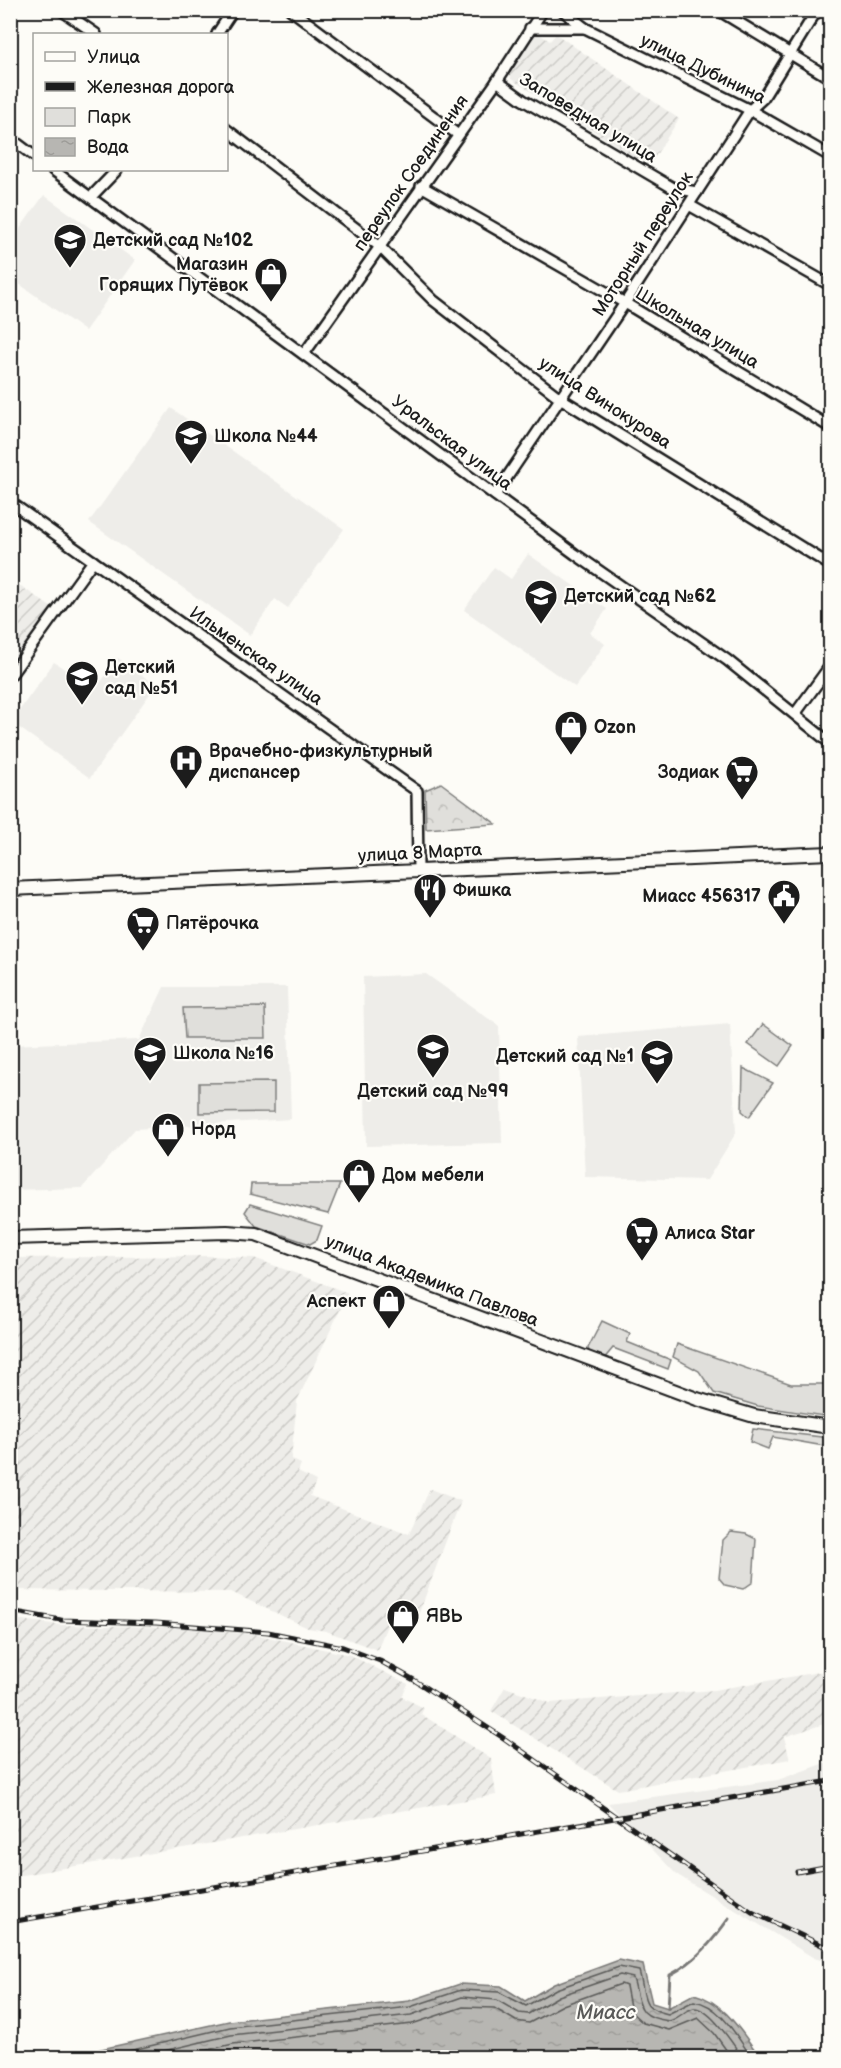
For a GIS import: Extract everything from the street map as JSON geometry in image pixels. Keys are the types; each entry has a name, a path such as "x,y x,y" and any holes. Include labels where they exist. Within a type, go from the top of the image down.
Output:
{"main road":[{"name":"улица 8 Марта","path":"10,889 831,853"},
{"name":"улица Академика Павлова","path":"10,1238 227,1232 256,1234 697,1399 754,1416 831,1427"}],"street":[{"path":"61,10 95,33"},
{"path":"218,33 232,10"},
{"path":"291,10 457,134"},
{"name":"улица Дубинина","path":"562,10 585,28 750,110 831,156"},
{"path":"718,10 831,78"},
{"name":"Моторный переулок","path":"495,495 625,303 750,110 764,98 817,10"},
{"name":"переулок Соединения","path":"304,354 457,134 497,81 541,11"},
{"path":"531,28 585,28"},
{"name":"Заповедная улица","path":"497,81 523,100 673,188 697,192"},
{"name":"улица Винокурова","path":"228,131 379,246 434,300 560,398 831,565"},
{"path":"10,138 33,155"},
{"name":"Уральская улица","path":"54,171 650,608 727,660 831,743"},
{"path":"91,197 116,171"},
{"name":"Школьная улица","path":"421,186 625,303 831,427"},
{"path":"689,205 831,285"},
{"name":"Ильменская улица","path":"10,502 417,791 418,870"},
{"path":"10,676 93,561"},
{"path":"795,714 831,666"}],"shaded area":[{"path":"536,32 550,41 556,34 679,119 649,166 511,79 510,70"},
{"name":"Детский сад №102","path":"44,195 135,260 85,331 11,278 11,241"},
{"name":"Школа №44","path":"171,408 344,529 288,608 275,599 250,635 89,522"},
{"name":"Детский сад №62","path":"528,554 607,609 590,633 605,644 575,687 464,610 494,567 511,579"},
{"path":"11,579 52,608 11,666"},
{"name":"Детский сад №51","path":"118,658 156,685 90,778 11,722 54,662 95,690"},
{"name":"Детский сад №99","path":"426,974 499,1026 502,1143 366,1146 363,977"},
{"name":"Школа №16","path":"164,987 287,987 291,1119 135,1129 82,1188 11,1190 10,1045 139,1040"},
{"name":"Детский сад №1","path":"730,1024 736,1133 707,1180 585,1177 578,1037"},
{"path":"207,1256 254,1258 348,1293 297,1401 291,1459 301,1464 298,1472 316,1481 310,1496 409,1534 430,1489 461,1501 416,1621 388,1623 377,1650 326,1631 308,1628 231,1592 11,1590 11,1258"},
{"path":"14,1619 60,1625 173,1627 254,1634 350,1655 408,1684 402,1697 424,1708 421,1714 491,1759 496,1795 11,1877 10,1627"},
{"path":"825,1671 826,1679 830,1679 830,1722 784,1737 790,1759 618,1790 491,1711 505,1687 550,1703 714,1690"},
{"path":"830,1761 830,1963 814,1958 676,1874 608,1803 778,1780"}],"green space":[{"path":"441,783 496,824 426,829 425,790"},
{"path":"265,1007 266,1038 185,1038 183,1008"},
{"path":"763,1024 793,1046 779,1066 748,1044"},
{"path":"743,1068 773,1083 749,1117 742,1111"},
{"path":"274,1082 274,1112 199,1113 199,1083"},
{"path":"251,1184 340,1184 328,1214 250,1194"},
{"path":"250,1204 322,1226 317,1240 310,1244 256,1226 245,1212"},
{"path":"602,1321 630,1334 627,1342 671,1360 668,1369 613,1348 603,1360 590,1355 588,1348"},
{"path":"677,1344 791,1384 830,1384 830,1417 758,1406 714,1393 699,1371 673,1357"},
{"path":"753,1429 830,1438 830,1447 773,1437 768,1449 750,1442"},
{"path":"731,1532 746,1534 756,1539 753,1582 743,1589 725,1585 719,1578 723,1540"}],"water":[{"name":"Миасс","path":"619,1960 643,1965 652,2003 668,2008 694,1994 715,2004 732,2020 760,2057 65,2057 229,2021 409,2001 460,1984 501,1986 525,2001 554,1984"}],"waterway":[{"path":"668,2008 670,1975 688,1964 703,1950 729,1918"}],"railway":[{"path":"10,1611 61,1620 156,1623 268,1632 343,1647 380,1661 414,1680 505,1739 752,1912 830,1949"},
{"path":"10,1922 830,1781"},
{"path":"797,1872 830,1866"}],"place":[{"name":"Детский сад №102","path":"70,269"},
{"name":"Магазин Горящих Путёвок","path":"271,303"},
{"name":"Школа №44","path":"191,465"},
{"name":"Детский сад №62","path":"541,625"},
{"name":"Детский сад №51","path":"82,706"},
{"name":"Ozon","path":"571,756"},
{"name":"Врачебно-физкультурный диспансер","path":"186,790"},
{"name":"Зодиак","path":"742,801"},
{"name":"Фишка","path":"430,919"},
{"name":"Миасс 456317","path":"784,925"},
{"name":"Пятёрочка","path":"143,952"},
{"name":"Детский сад №99","path":"433,1079"},
{"name":"Школа №16","path":"150,1082"},
{"name":"Детский сад №1","path":"657,1085"},
{"name":"Норд","path":"168,1158"},
{"name":"Дом мебели","path":"359,1204"},
{"name":"Алиса Star","path":"642,1262"},
{"name":"Аспект","path":"389,1330"},
{"name":"ЯВЬ","path":"403,1645"}]}
